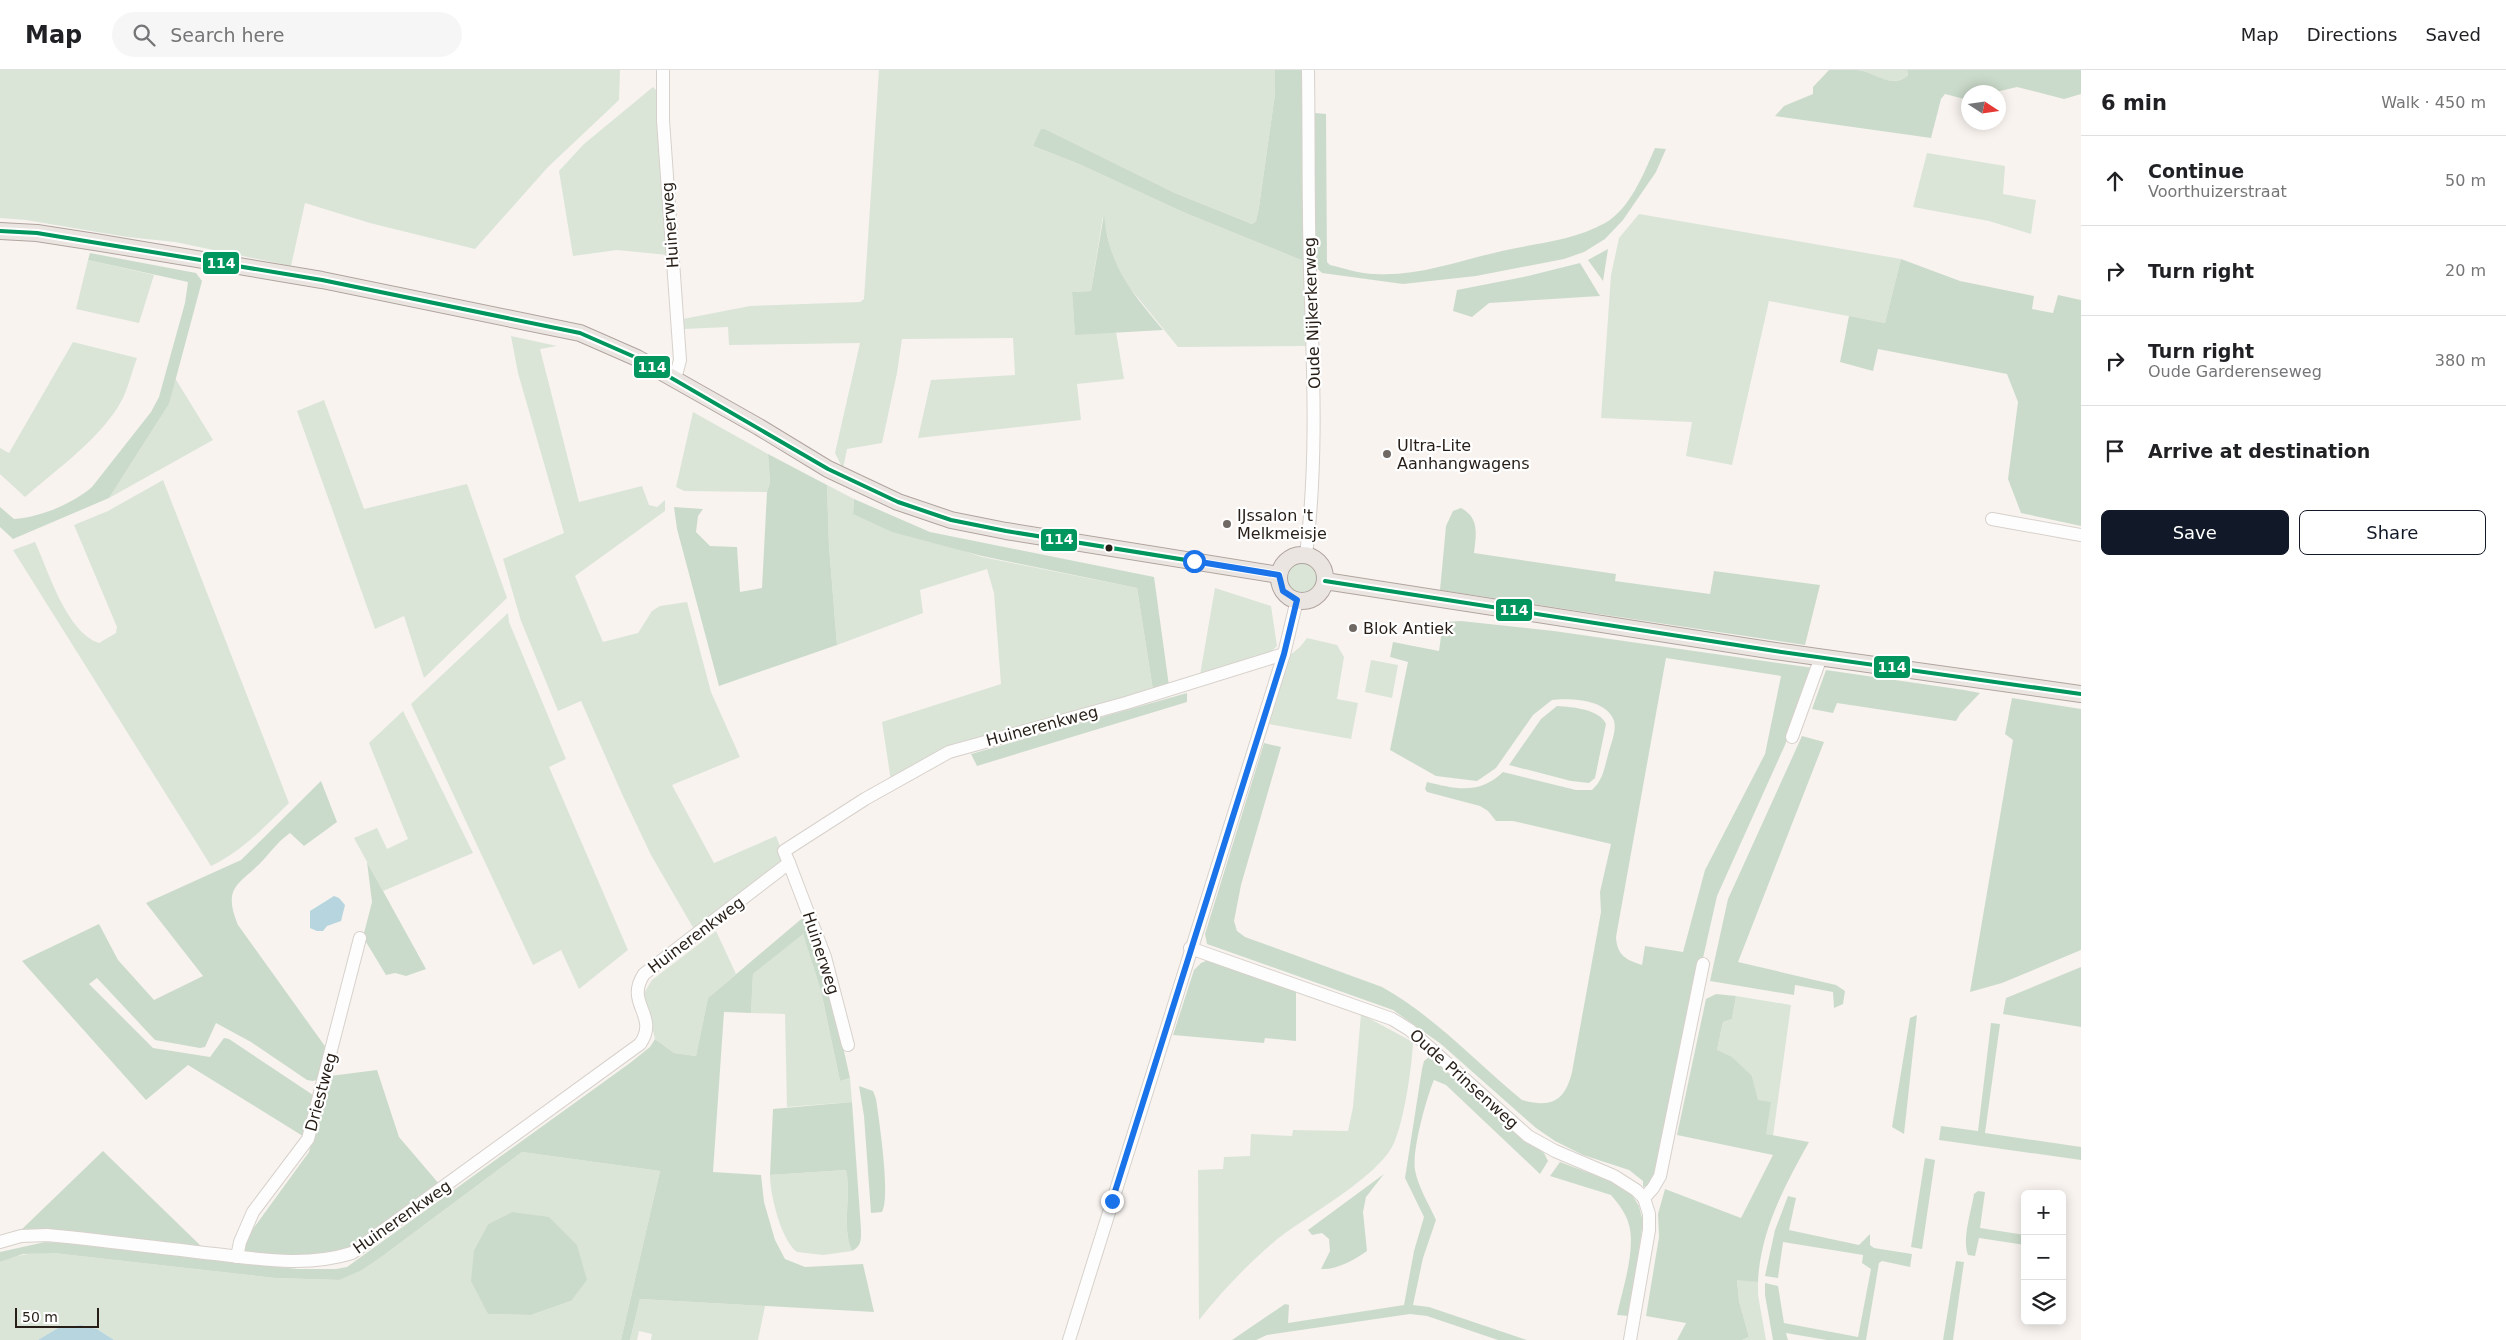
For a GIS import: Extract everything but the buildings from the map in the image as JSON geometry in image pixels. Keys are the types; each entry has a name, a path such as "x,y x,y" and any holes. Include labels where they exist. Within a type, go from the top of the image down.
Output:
{"main road":[{"path":"0,232 36,233 90,241 322,280 571,331 637,358 680,385 853,482 898,502 951,520 1006,531 1279,575"},
{"path":"1296,555 1306,555 1316,559 1322,566 1325,581 1318,594 1304,601 1297,600 1283,591 1279,575 1286,561 1296,555"},
{"path":"1325,581 1821,657 2081,694"}],"street":[{"name":"Huinerweg","path":"663,70 663,120 680,360 680,385"},
{"name":"Oude Nijkerkerweg","path":"1306,555 1313,501 1314,383 1310,268 1308,70"},
{"path":"1992,518 2081,535"},
{"path":"1068,1340 1284,654 1297,600"},
{"name":"Huinerenkweg","path":"0,1242 21,1236 47,1234 238,1257 305,1262 330,1260 352,1253 640,1044 647,1034 647,1022 636,992 644,974 790,863 784,851 865,799 949,752 1126,703 1284,654"},
{"path":"1792,737 1821,657"},
{"name":"Huinerweg","path":"790,863 824,957 848,1046"},
{"name":"Driestweg","path":"238,1257 240,1242 253,1212 308,1139 360,938"},
{"name":"Oude Prinsenweg","path":"1190,948 1392,1019 1434,1048 1528,1136 1555,1151 1629,1184 1644,1198"},
{"path":"1630,1340 1649,1230 1649,1214 1644,1198 1660,1176 1703,964"}],"shaded area":[{"path":"0,70 620,70 619,100 548,167 475,249 370,223 305,203 291,266 175,242 127,237 26,220 0,218"},
{"path":"879,70 1275,70 1275,94 1259,207 1256,221 1252,224 1175,193 1045,129 1033,146 1079,164 1183,212 1306,262 1307,346 1178,347 1121,277 1111,253 1103,216 1091,291 1072,292 1075,334 1116,332 1124,379 1077,384 1081,420 918,438 931,380 1015,375 1013,338 902,339 897,373 882,443 847,449 843,469 835,453 860,343 729,345 728,327 684,329 683,319 750,306 860,302 864,299"},
{"path":"1859,70 1907,70 1908,75 1897,81 1890,81 1877,78"},
{"path":"653,87 656,90 667,255 617,250 573,256 559,171 584,144"},
{"path":"1927,153 2005,166 2003,194 2036,200 2031,234 1989,221 1913,207"},
{"path":"1639,214 1901,259 1885,323 1769,301 1732,465 1686,456 1692,422 1601,418 1611,275 1619,238"},
{"path":"88,260 154,275 139,323 76,309"},
{"path":"511,336 557,346 540,349 579,502 642,486 649,505 657,507 665,500 665,511 575,576 603,642 638,633 652,611 660,606 687,602 711,692 740,757 672,785 714,863 776,836 786,861 695,931 651,855 581,701 558,711 521,621 503,559 564,533 518,373"},
{"path":"73,342 137,358 123,398 104,426 79,451 25,497 0,474 0,448 9,453"},
{"path":"175,378 213,440 109,498 169,404"},
{"path":"324,400 364,509 467,484 507,598 424,678 404,616 375,629 297,411"},
{"path":"693,412 768,454 770,483 767,492 684,491 676,487"},
{"path":"163,480 289,803 243,846 211,866 13,550 35,542 68,614 87,637 99,643 116,633 117,627 74,525 108,511"},
{"path":"827,485 854,499 853,514 982,557 1137,588 1153,690 987,738 891,781 882,722 1001,684 994,593 987,569 920,590 923,613 837,645 829,546"},
{"path":"1302,562 1314,566 1318,578 1314,590 1302,594 1290,590 1286,578 1290,566"},
{"path":"1215,588 1271,606 1277,646 1272,651 1200,675"},
{"path":"508,613 509,622 566,759 549,767 628,950 579,989 561,950 533,965 411,704"},
{"path":"1307,638 1337,645 1344,657 1337,699 1358,703 1351,739 1269,724 1290,655"},
{"path":"1371,660 1398,665 1392,698 1365,692"},
{"path":"403,711 473,853 383,891 354,838 377,828 387,849 408,839 369,743"},
{"path":"716,931 736,974 708,998 696,1056 674,1053 655,1039 644,993 652,980"},
{"path":"803,933 821,991 840,1081 850,1078 852,1102 787,1107 785,1014 751,1013 753,974"},
{"path":"1736,996 1791,1005 1773,1136 1766,1134 1752,1076 1717,1050 1723,1022 1732,1019"},
{"path":"1361,1014 1413,1042 1407,1094 1394,1143 1386,1156 1358,1182 1288,1231 1265,1250 1235,1279 1199,1320 1198,1170 1223,1169 1224,1157 1250,1156 1251,1134 1292,1136 1293,1130 1348,1131 1353,1107"},
{"path":"522,1152 660,1171 621,1340 114,1340 97,1329 81,1325 58,1328 38,1340 0,1340 0,1262 19,1256 53,1253 275,1278 339,1280 384,1255","holes":["512,1212 571,1301 531,1315 488,1314 474,1250 488,1224"]},
{"path":"846,1170 848,1180 847,1232 852,1251 823,1255 797,1252 791,1246 781,1228 772,1194 770,1175"},
{"path":"1737,1279 1758,1282 1758,1295 1766,1340 1742,1340 1749,1337 1739,1301"},
{"path":"640,1299 765,1306 758,1340 651,1340 652,1334 639,1331 637,1340 630,1340"}],"green space":[{"path":"1275,70 1302,70 1306,262 1183,212 1079,164 1033,146 1041,129 1045,129 1175,193 1252,224 1256,221 1259,207 1275,94"},
{"path":"1829,70 1858,70 1883,79 1896,81 1908,75 1907,70 2081,70 2081,94 2064,99 2017,87 2006,90 2006,85 1961,85 1961,98 1945,94 1941,99 1931,138 1775,116 1784,106 1813,94 1813,87"},
{"path":"1315,113 1326,114 1327,262 1330,265 1369,274 1407,273 1439,267 1502,251 1567,238 1593,229 1614,217 1629,200 1655,148 1666,149 1656,172 1623,220 1605,239 1584,252 1564,259 1476,276 1403,284 1322,273 1315,266"},
{"path":"1104,214 1111,249 1123,277 1163,330 1075,335 1072,292 1091,291"},
{"path":"1608,249 1603,281 1588,260"},
{"path":"90,253 196,273 202,281 169,404 109,498 13,539 0,527 0,507 14,519 24,518 56,509 75,499 92,487 151,412 159,397 185,303 188,282 88,260"},
{"path":"1901,259 1960,281 2034,296 2032,309 2053,313 2058,295 2081,300 2081,526 2021,513 2008,479 2018,402 2007,374 1878,349 1873,371 1840,362 1849,316 1885,323"},
{"path":"1580,263 1600,296 1489,303 1472,317 1453,311 1457,290 1528,276"},
{"path":"768,454 827,485 829,546 837,645 719,686 677,529 674,507 703,509 698,516 696,532 710,546 737,547 740,592 762,588 767,492 770,483"},
{"path":"854,499 930,532 1154,577 1169,686 1153,690 1137,588 982,556 892,532 853,514"},
{"path":"1461,508 1467,512 1474,522 1476,533 1474,553 1616,574 1615,581 1710,594 1714,571 1820,585 1805,645 1440,590 1446,526 1453,511"},
{"path":"1461,621 1554,631 1814,668 1785,745 1717,896 1652,1184 1643,1187 1643,1181 1629,1170 1583,1155 1555,1141 1536,1128 1441,1044 1393,1010 1207,944 1205,934 1264,743 1281,747 1241,885 1234,921 1237,931 1245,937 1382,987 1437,1025 1522,1100 1548,1103 1555,1100 1565,1090 1572,1072 1601,912 1600,892 1611,844 1513,821 1496,821 1488,811 1480,806 1427,792 1425,789 1427,782 1457,788 1476,787 1494,779 1503,772 1576,790 1592,790 1599,782 1604,770 1614,734 1614,721 1604,708 1596,704 1568,699 1552,700 1533,715 1496,768 1477,781 1436,776 1390,750 1408,662 1390,657 1393,642 1439,651 1443,622","holes":["1666,658 1781,676 1765,754 1705,870 1683,952 1645,946 1642,965 1627,959 1620,952 1616,937"]},
{"path":"1826,670 1980,693 1960,714 1956,721 1837,703 1833,713 1812,709"},
{"path":"1187,693 1187,702 977,766 971,754"},
{"path":"2012,698 2081,709 2081,950 2002,983 1970,992 2013,740 2005,734"},
{"path":"1557,706 1578,708 1592,712 1603,719 1606,724 1595,778 1589,783 1571,781 1509,765 1541,719"},
{"path":"1802,736 1824,742 1738,962 1836,985 1845,991 1843,1004 1834,1008 1833,992 1795,985 1794,995 1710,981 1728,899"},
{"path":"321,781 337,822 304,846 290,833 286,836 237,886 233,893 232,901 238,925 327,1049 320,1079 307,1080 251,1042 216,1023 205,1047 200,1048 155,1040 97,978 89,984 153,1048 210,1057 224,1038 229,1039 316,1097 306,1138 188,1065 146,1100 22,961 99,924 118,960 154,1000 203,976 146,903 241,860"},
{"path":"367,862 426,969 406,976 395,973 386,975 363,937 372,902"},
{"path":"806,915 831,996 850,1078 840,1081 821,991 803,934 753,974 751,1013 724,1012 713,1172 761,1175 764,1202 775,1240 785,1259 805,1267 863,1264 874,1312 640,1299 630,1340 621,1340 660,1171 522,1152 384,1255 360,1271 339,1280 275,1278 53,1253 23,1254 0,1262 0,1252 45,1242 298,1269 336,1269 347,1267 630,1063 650,1047 655,1039 674,1053 696,1056 708,998"},
{"path":"1208,960 1296,990 1296,1041 1265,1038 1264,1043 1173,1035 1194,970 1201,963"},
{"path":"2081,967 2081,1027 2003,1014 2006,998"},
{"path":"1716,994 1736,996 1732,1019 1723,1022 1717,1050 1732,1057 1752,1076 1758,1100 1771,1102 1766,1134 1809,1142 1775,1209 1763,1245 1758,1282 1737,1280 1739,1301 1749,1337 1742,1340 1677,1340 1686,1323 1646,1316 1659,1237 1658,1214 1665,1189 1741,1218 1773,1155 1677,1135 1706,999"},
{"path":"1917,1015 1904,1134 1892,1127 1910,1018"},
{"path":"1991,1023 2000,1024 1985,1133 2081,1147 2081,1160 1939,1140 1941,1126 1978,1131"},
{"path":"1429,1057 1433,1057 1544,1153 1548,1161 1540,1174 1446,1085 1434,1080 1420,1125 1415,1170 1436,1220 1423,1258 1413,1305 1429,1307 1527,1340 1498,1340 1427,1316 1410,1314 1267,1335 1256,1340 1232,1340 1285,1304 1289,1305 1288,1323 1404,1305 1414,1251 1424,1217 1405,1178 1422,1069 1424,1061"},
{"path":"377,1070 399,1137 440,1185 342,1256 286,1256 243,1251 247,1237 309,1152 330,1076"},
{"path":"859,1086 873,1091 876,1099 885,1176 882,1212 871,1213 864,1116"},
{"path":"852,1102 861,1239 852,1251 847,1232 848,1180 846,1170 770,1175 773,1109"},
{"path":"103,1151 201,1246 19,1232"},
{"path":"1925,1158 1935,1160 1922,1249 1911,1247"},
{"path":"1560,1162 1613,1182 1632,1195 1639,1206 1643,1222 1629,1316 1617,1315 1630,1258 1631,1235 1626,1217 1611,1195 1550,1176"},
{"path":"1384,1174 1366,1197 1363,1212 1367,1251 1339,1266 1321,1269 1330,1251 1329,1239 1322,1233 1312,1235 1308,1230"},
{"path":"1978,1191 1985,1192 1980,1228 2021,1234 2021,1244 1979,1238 1975,1256 1968,1255 1966,1241 1974,1194"},
{"path":"1788,1196 1796,1198 1789,1230 1859,1245 1870,1234 1870,1245 1874,1248 1912,1254 1910,1267 1882,1261 1879,1263 1866,1340 1827,1340 1786,1333 1788,1340 1773,1340 1765,1295 1765,1283 1778,1286 1784,1323 1858,1337 1871,1269 1862,1263 1863,1255 1783,1242 1778,1278 1765,1276 1775,1230"},
{"path":"512,1212 549,1217 577,1245 587,1280 571,1301 531,1315 488,1314 471,1281 474,1250 488,1224"},
{"path":"1956,1261 1964,1262 1953,1340 1943,1340"}],"water":[{"path":"334,896 339,898 345,905 341,921 327,926 323,931 310,928 310,911"},
{"path":"81,1325 97,1329 114,1340 38,1340 58,1328"}],"transit line":[{"name":"114","path":"0,231 37,233 322,280 580,333 637,358 828,469 898,502 951,520 1006,531 1279,575"},
{"name":"114","path":"1325,581 1775,651 2081,694"}],"place":[{"name":"Ultra-Lite Aanhangwagens","path":"1387,454"},
{"name":"IJssalon 't Melkmeisje","path":"1227,524"},
{"name":"Blok Antiek","path":"1353,628"}],"route":[{"path":"1112,1201 1258,730 1284,654 1297,600 1291,598 1283,591 1280,586 1279,575 1194,561"}]}
